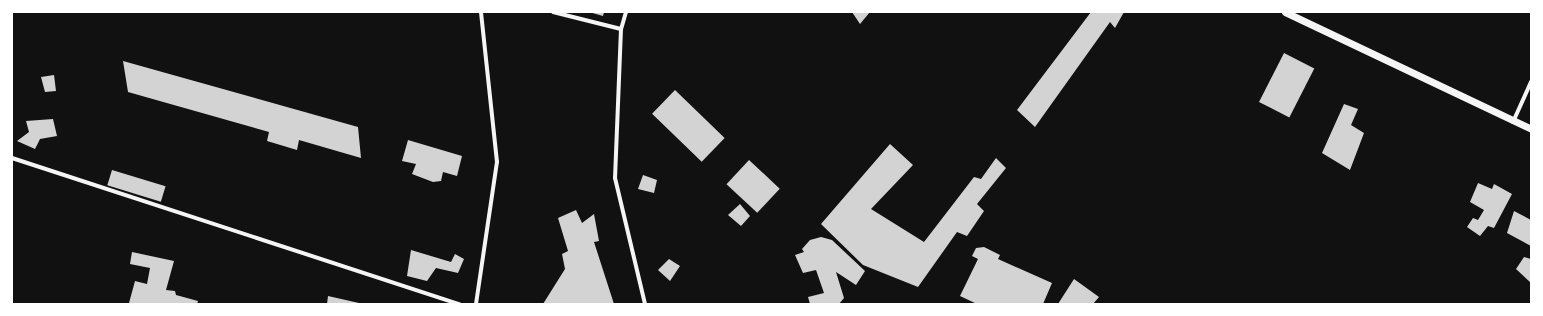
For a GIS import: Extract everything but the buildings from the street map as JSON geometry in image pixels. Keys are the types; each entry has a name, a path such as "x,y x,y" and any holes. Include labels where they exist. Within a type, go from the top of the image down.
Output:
{"street":[{"path":"476,304 497,162 481,12"},
{"path":"553,12 621,29"},
{"path":"626,12 621,29 615,178 645,304"},
{"path":"1285,12 1513,122 1531,129"},
{"path":"1513,122 1531,82"},
{"path":"12,158 460,304"}]}
